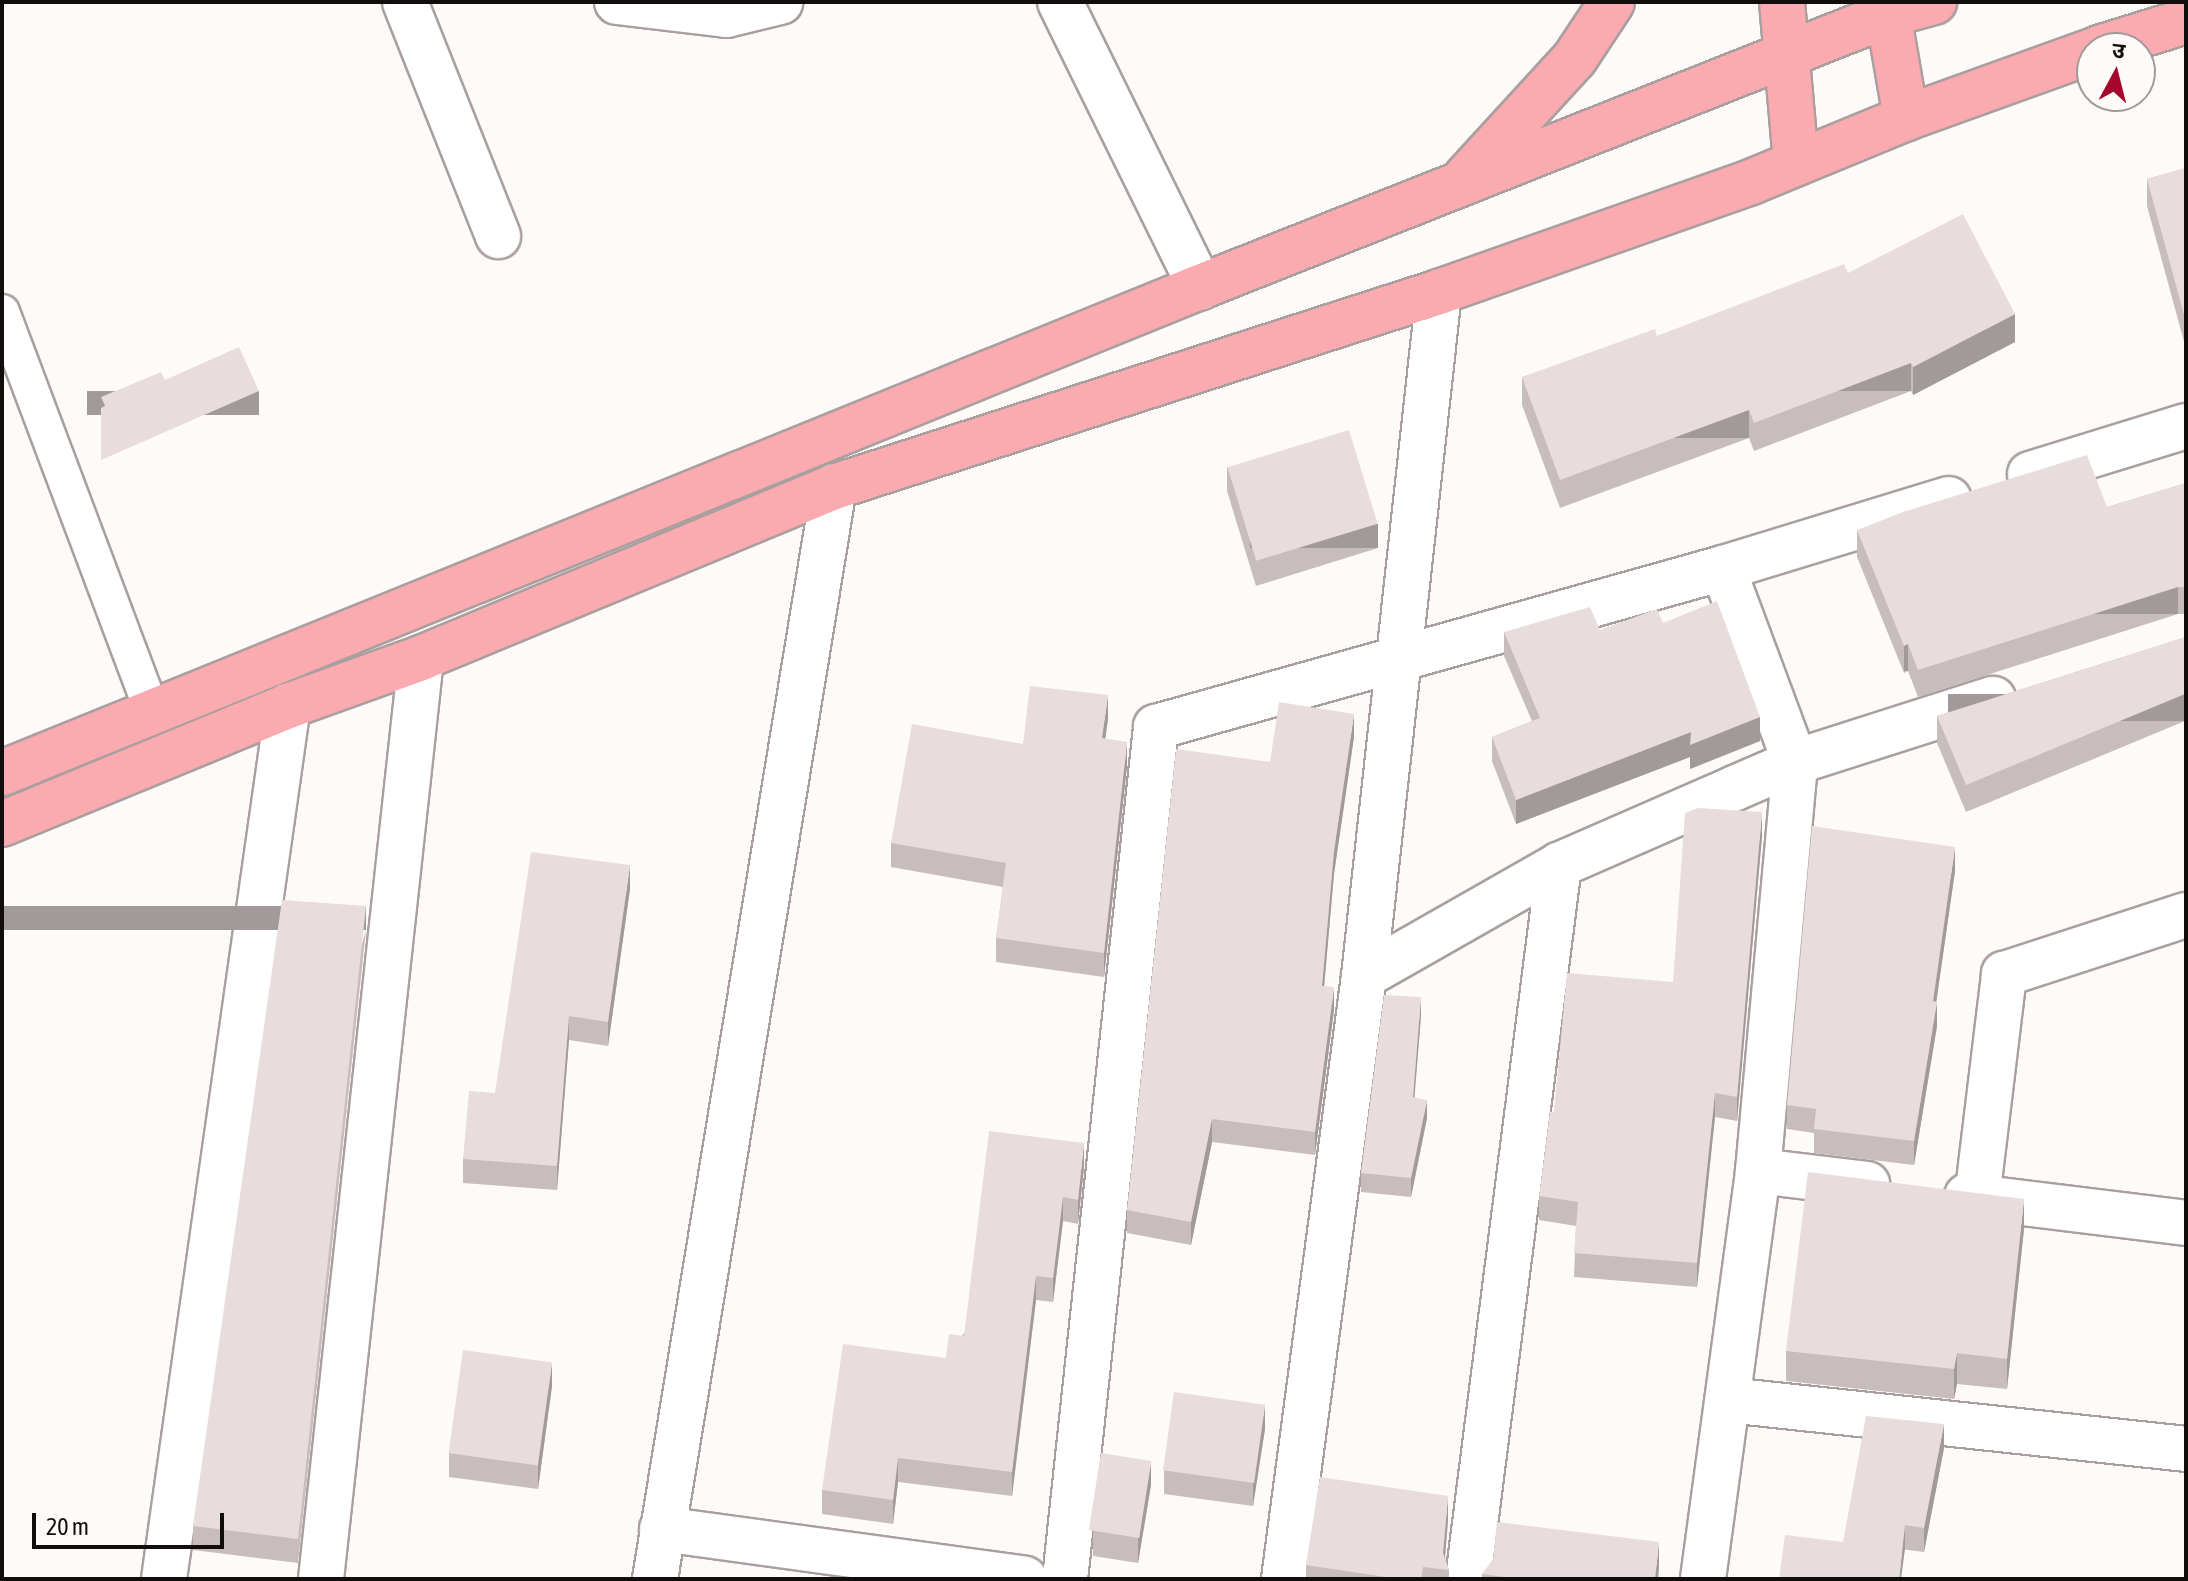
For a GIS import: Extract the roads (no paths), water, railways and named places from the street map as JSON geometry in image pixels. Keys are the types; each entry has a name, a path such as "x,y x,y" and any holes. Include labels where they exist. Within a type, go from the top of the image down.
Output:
{"main road":[{"path":"1459,184 1575,58 1612,2"},
{"path":"1782,2 1796,161"},
{"path":"2,773 1200,287 1786,57 1886,8 1934,2"},
{"path":"1886,8 1906,118"},
{"path":"2151,32 2186,21"},
{"path":"2,824 288,706 421,658 834,487 1439,292 1751,182 1906,118 2076,57"}],"street":[{"path":"405,2 498,236"},
{"path":"617,2 750,6"},
{"path":"1060,2 1200,287"},
{"path":"1284,1579 1364,976 1439,292"},
{"path":"1065,1579 1156,727 1723,568 2186,426"},
{"path":"655,1579 834,487"},
{"path":"1703,1579 1758,1171 1795,762 1723,568"},
{"path":"321,1579 421,658"},
{"path":"1364,976 1559,865 1795,762 2035,686"},
{"path":"164,1579 288,706"},
{"path":"1468,1579 1559,865"},
{"path":"1977,1198 2004,974 2186,915"},
{"path":"1758,1171 2186,1223"},
{"path":"1728,1400 2186,1449"},
{"path":"662,1529 1025,1579"}],"lane":[{"path":"2,312 152,712"}]}
